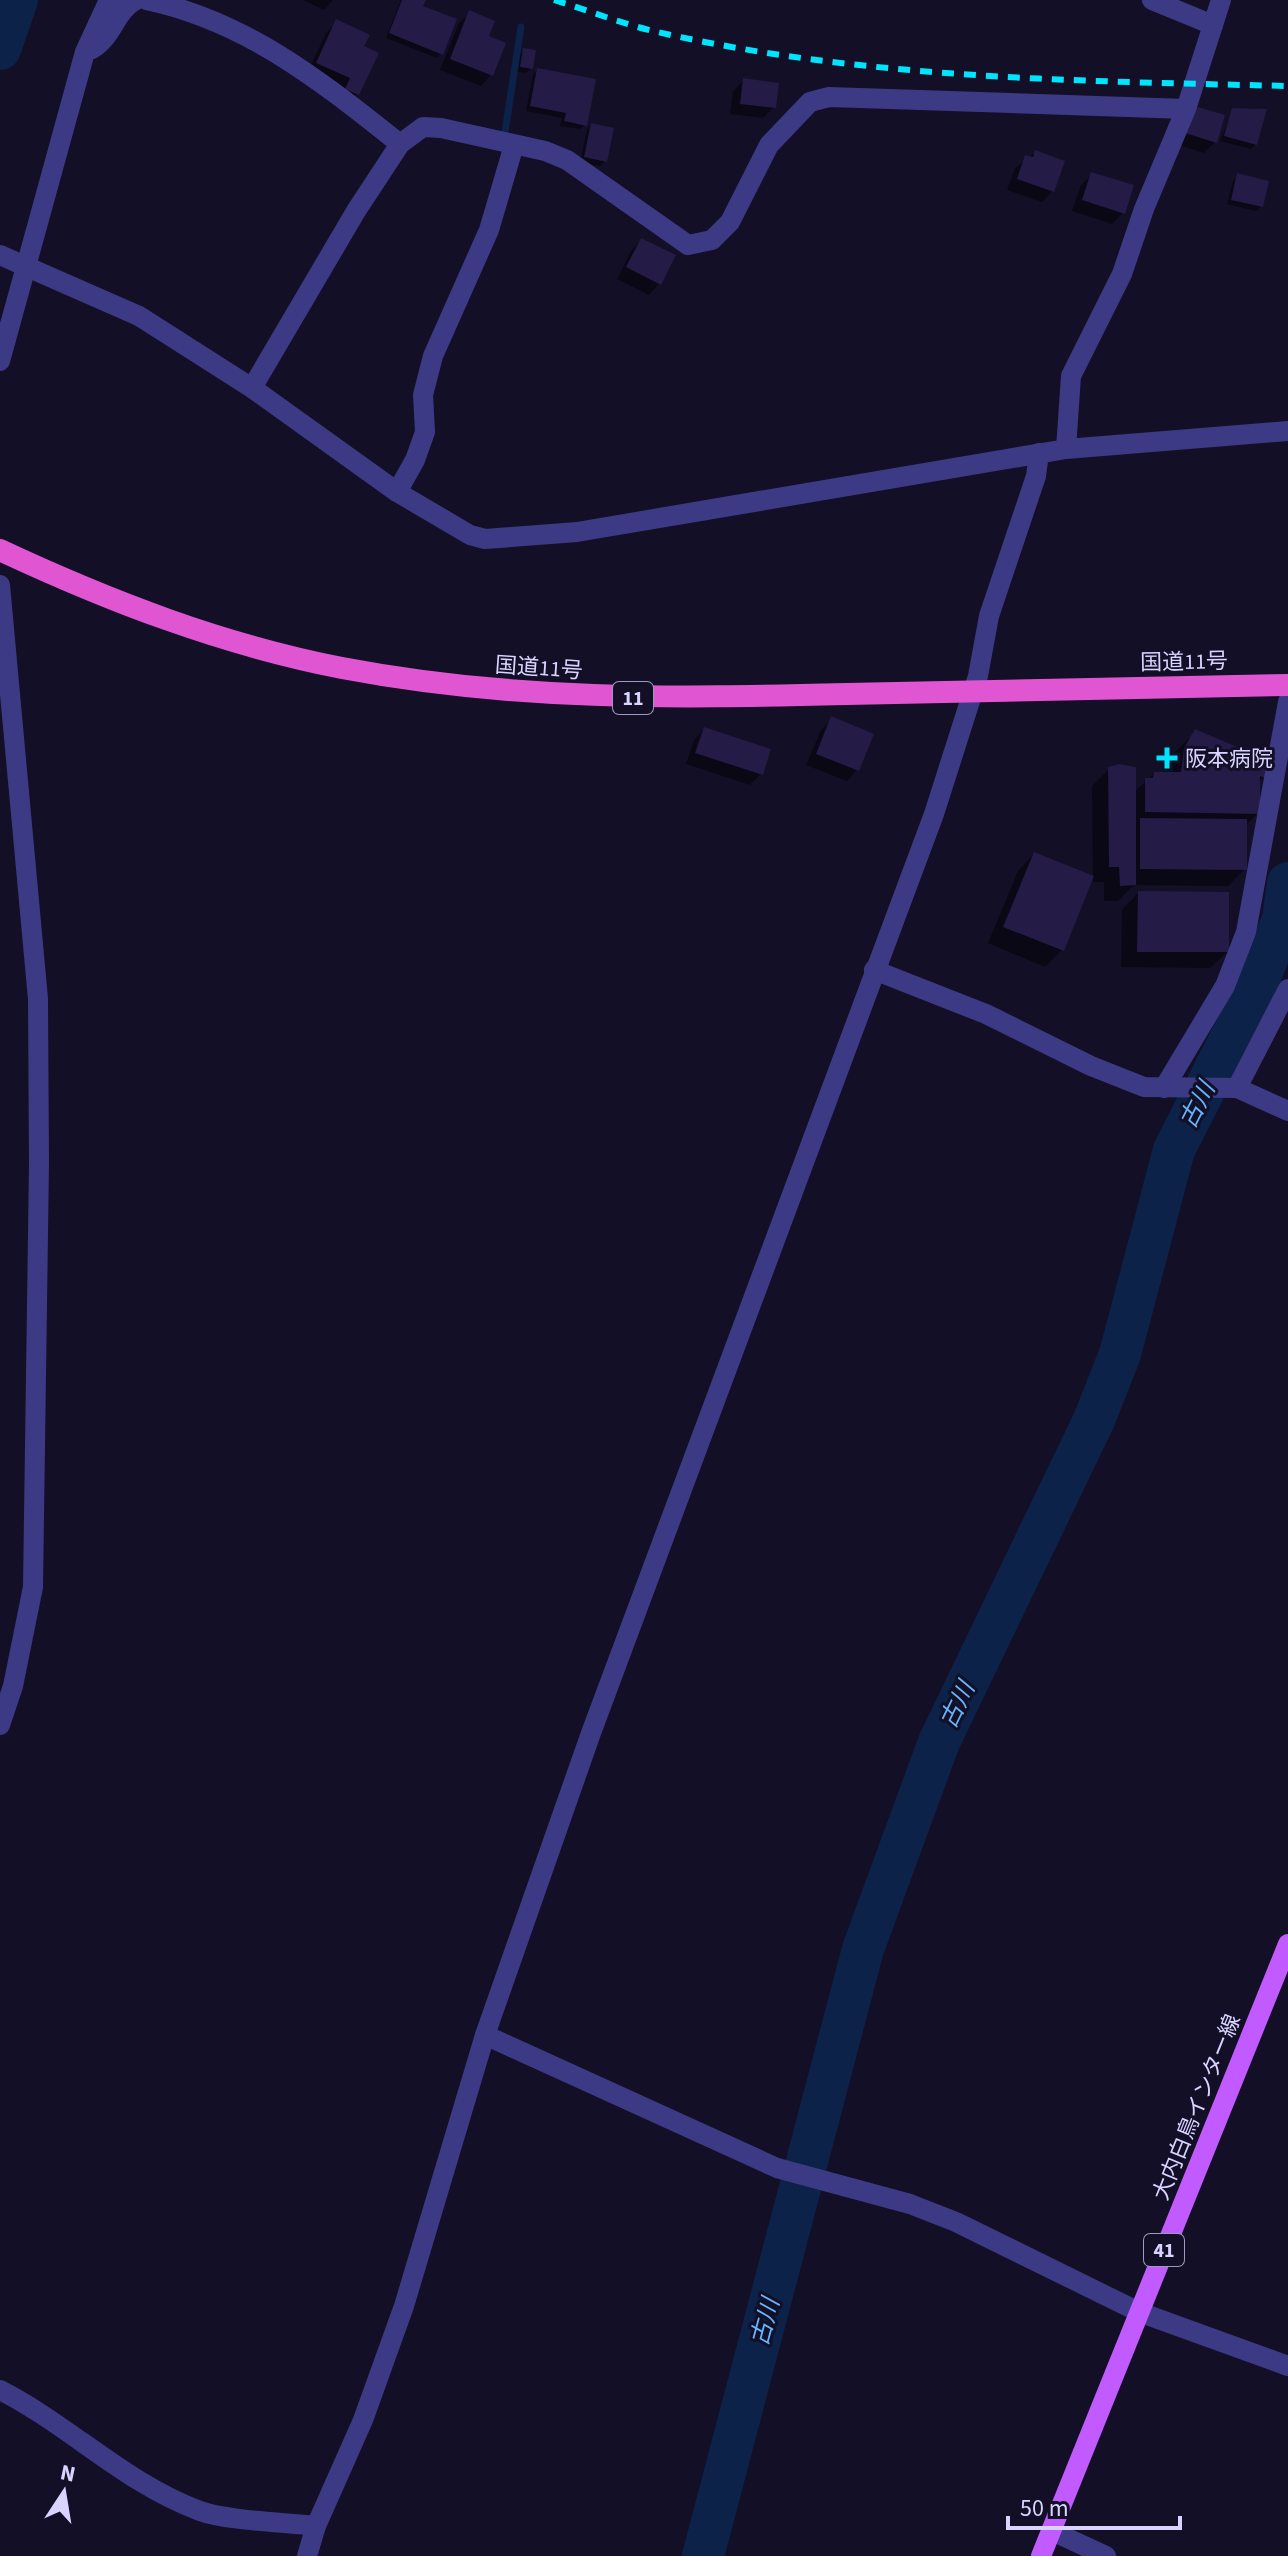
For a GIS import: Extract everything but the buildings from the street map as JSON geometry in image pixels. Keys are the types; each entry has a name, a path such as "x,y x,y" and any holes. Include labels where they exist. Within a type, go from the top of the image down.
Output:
{"highway":[{"name":"国道11号","path":"0,550 81,588 250,645 340,667 462,687 628,698 1288,685"}],"main road":[{"name":"大内白鳥インター線","path":"1041,2556 1288,1944"}],"street":[{"path":"0,361 15,261 85,52 109,0"},
{"path":"85,52 103,43 125,6 136,0"},
{"path":"146,0 232,30 285,55 400,144"},
{"path":"1152,0 1213,25"},
{"path":"1066,449 1071,376 1122,274 1144,209 1186,109 1221,0"},
{"path":"252,388 356,211 400,144 423,127 441,128 567,160 670,236 688,245 712,240 730,222 769,145 810,102 1186,109"},
{"path":"397,492 415,460 425,432 423,395 433,356 489,230 514,145"},
{"path":"15,261 139,316 252,388 397,492 470,535 505,540 577,532 1066,449 1288,431"},
{"path":"307,2556 316,2526 363,2420 404,2306 485,2035 591,1733 934,814 972,692 989,616 1036,476 1039,453"},
{"path":"0,585 38,999 39,1163 33,1587 13,1686 0,1725"},
{"path":"1171,1088 1225,986 1246,932 1288,702"},
{"path":"874,970 986,1014 1091,1066 1144,1087 1232,1088 1288,1111"},
{"path":"1232,1088 1288,989"},
{"path":"485,2035 777,2168 910,2204 956,2222 1139,2312 1288,2366"},
{"path":"0,2390 43,2411 116,2467 201,2511 316,2526"},
{"path":"1052,2531 1106,2556"}],"waterway":[{"path":"0,49 17,0"},
{"path":"505,132 521,27"},
{"name":"古川","path":"703,2556 863,1949 939,1742 1094,1420 1120,1354 1174,1150 1254,992 1283,919 1288,883"}],"railway":[{"path":"554,0 653,31 810,59 969,75 1288,86"}],"place":[{"name":"阪本病院","path":"1167,758"}]}
